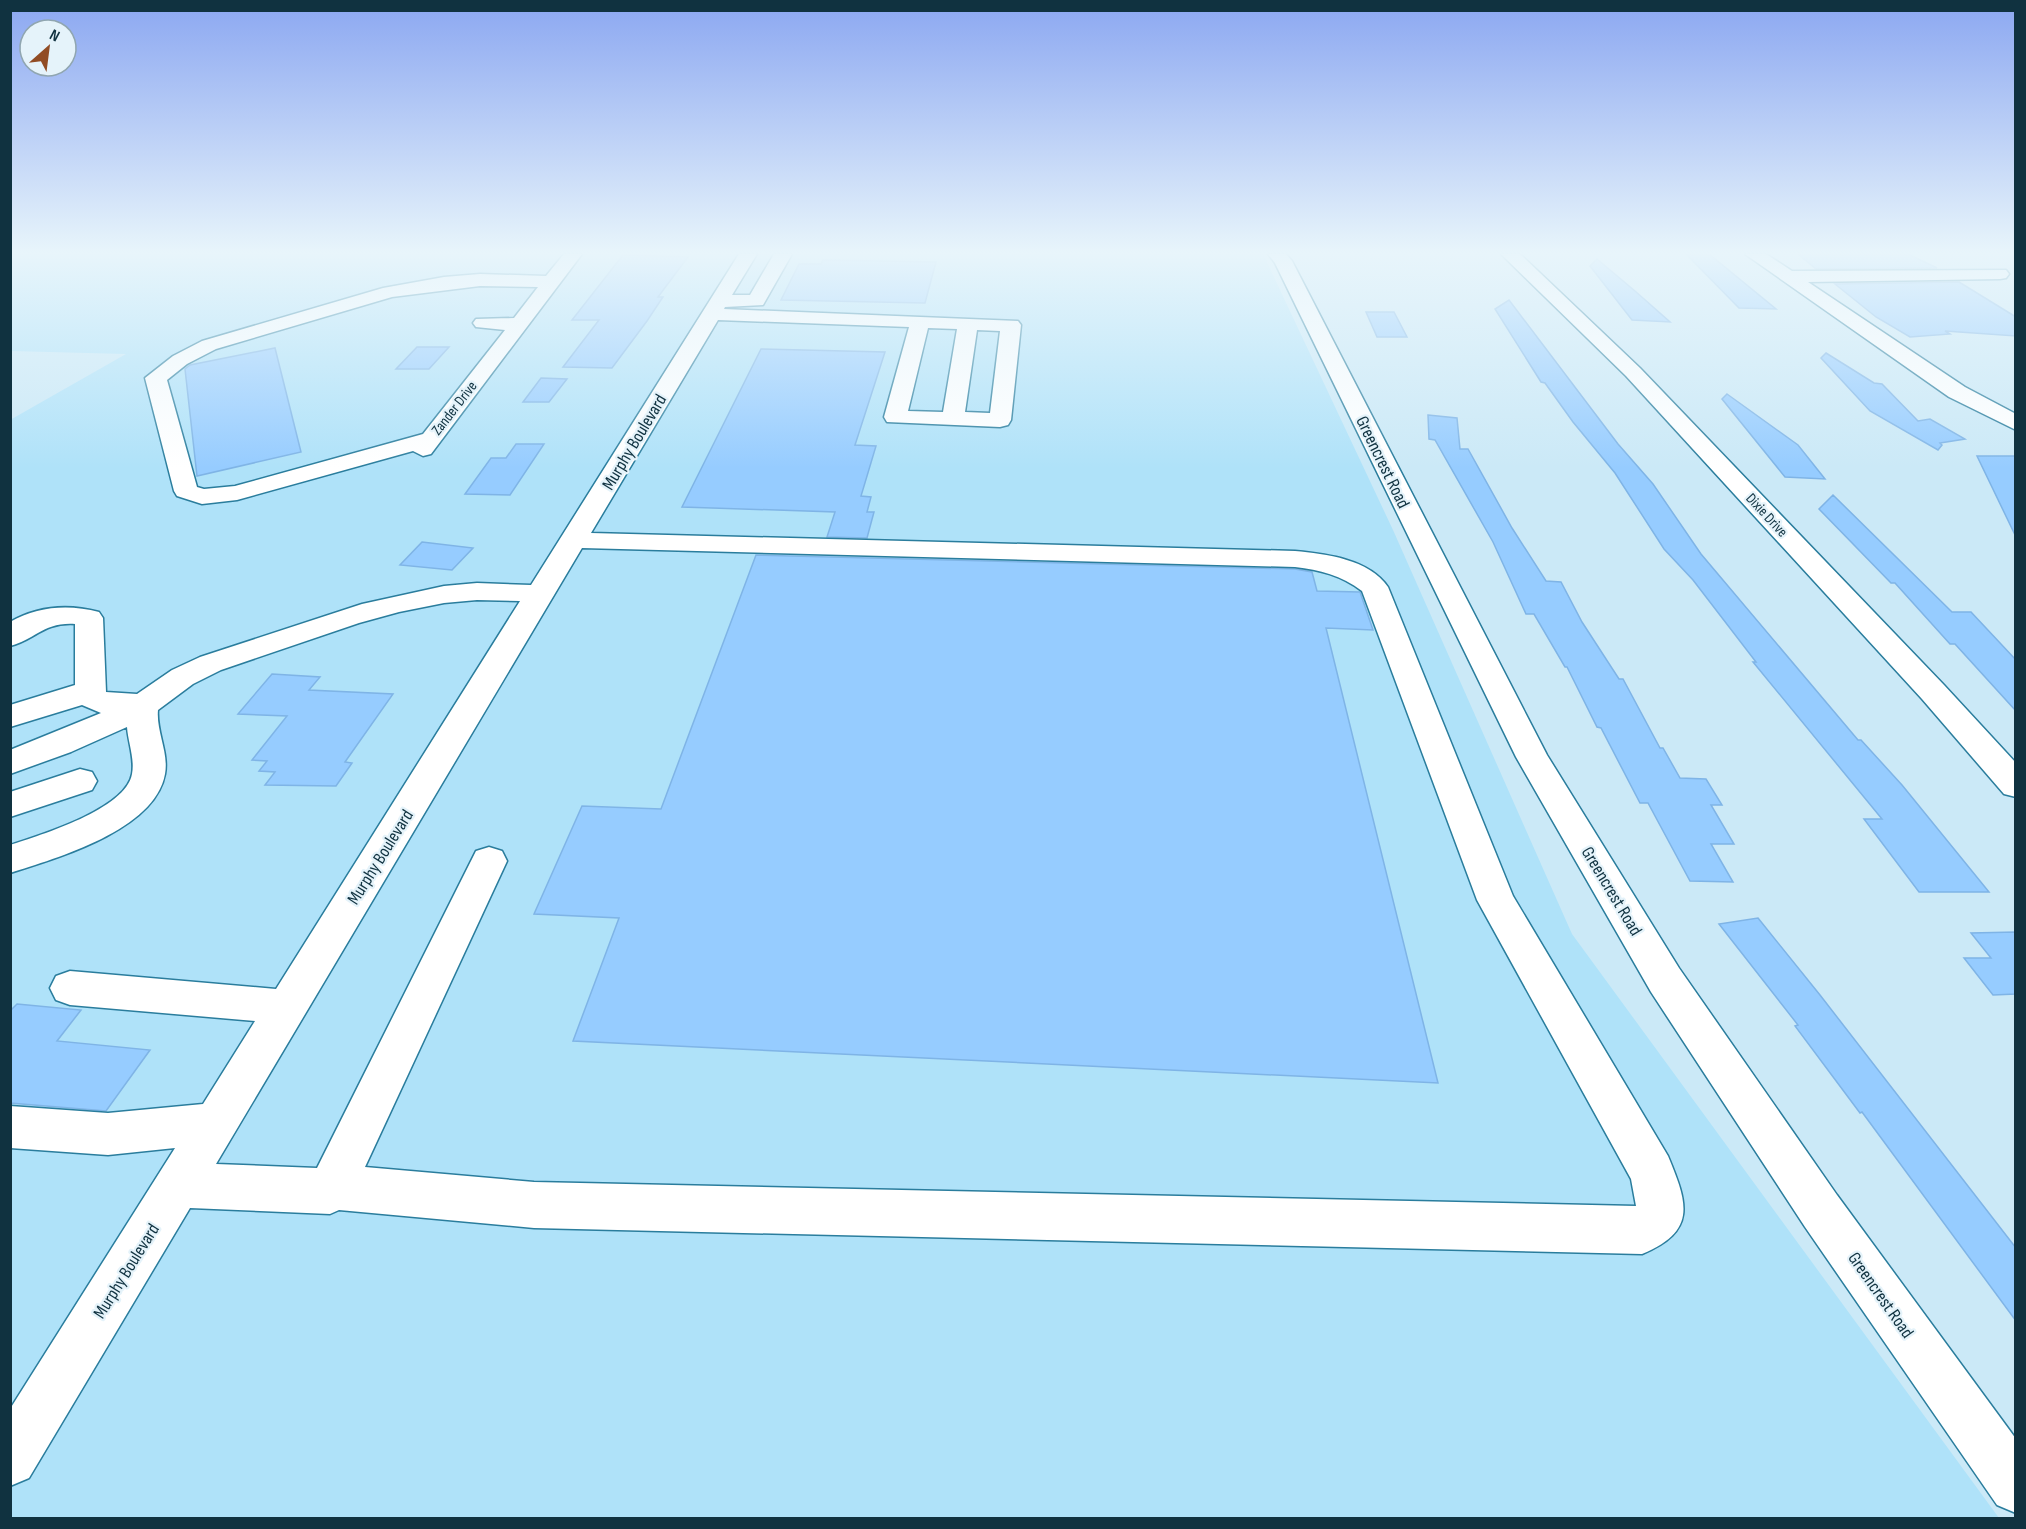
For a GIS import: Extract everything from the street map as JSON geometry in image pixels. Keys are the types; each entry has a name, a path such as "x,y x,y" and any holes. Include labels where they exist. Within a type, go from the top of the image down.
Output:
{"street":[{"name":"Zander Drive","path":"276,325 209,345 180,360 156,378 186,490 202,496 237,493 427,444 518,325"},
{"name":"Murphy Boulevard","path":"10,1459 705,325"},
{"path":"919,325 895,417 1000,420 1011,325"},
{"path":"953,418 968,325"},
{"name":"Greencrest Road","path":"1316,325 1544,777 1665,980 1821,1211 2016,1486"},
{"name":"Dixie Drive","path":"1584,325 1633,372 1933,692 2016,785"},
{"path":"1860,325 1957,392 2016,423"},
{"path":"332,1187 534,1204 1630,1230 1642,1230 1660,1217 1659,1197 1652,1172 1496,900 1374,587 1360,575 1322,562 1295,559 574,540"},
{"path":"10,763 83,736 143,705 187,674 212,663 383,607 470,592 541,593"},
{"path":"10,637 24,627 64,615 80,614 89,618 92,697 105,704 143,705"},
{"path":"10,716 91,691"},
{"path":"10,860 85,832 135,800 145,786 149,774 140,720 143,705"},
{"path":"10,805 80,781"},
{"path":"179,1185 330,1191 489,861"},
{"path":"70,988 288,1007"},
{"path":"10,1127 108,1134 217,1123"}],"shaded area":[{"path":"11,325 1297,325 1393,530 1572,934 1999,1518 11,1518 10,420 126,354 11,351"}],"building":[{"path":"595,325 644,325 612,368 563,367"},
{"path":"1372,325 1401,325 1407,337 1377,337"},
{"path":"1505,325 1528,325 1618,444 1653,484 1701,554 1858,740 1861,740 1902,785 1989,892 1919,892 1864,819 1882,819 1753,662 1756,662 1693,580 1664,549 1615,473 1573,422 1545,383 1541,382"},
{"path":"1890,325 2016,325 2016,336 1945,331 1950,334 1910,337"},
{"path":"417,347 449,347 429,369 396,369"},
{"path":"275,348 301,452 197,476 185,369 190,365"},
{"path":"761,349 885,352 855,445 876,446 861,496 871,497 867,512 874,512 867,538 827,537 835,512 682,507"},
{"path":"1826,353 1874,383 1882,384 1918,421 1930,419 1965,439 1940,443 1942,445 1938,450 1870,411 1821,358"},
{"path":"541,378 567,379 549,402 523,402"},
{"path":"1727,394 1798,445 1825,479 1785,477 1722,399"},
{"path":"1428,415 1457,418 1460,449 1468,449 1512,528 1546,581 1561,582 1582,622 1619,679 1623,679 1660,748 1663,748 1680,778 1706,779 1722,805 1711,805 1734,844 1711,844 1733,882 1690,881 1648,803 1640,803 1601,728 1597,727 1567,667 1534,614 1526,614 1493,542 1435,440 1429,439"},
{"path":"516,444 544,444 510,495 465,494 491,458 506,458"},
{"path":"1977,456 2016,456 2016,537"},
{"path":"1833,495 1952,612 1971,612 2016,660 2016,711 1955,644 1950,644 1895,583 1891,583 1819,509"},
{"path":"422,542 473,548 452,570 400,565"},
{"path":"756,555 1295,569 1312,572 1317,591 1360,592 1373,630 1326,628 1438,1083 573,1041 619,918 534,914 582,806 661,809"},
{"path":"272,674 320,677 309,690 393,694 345,762 352,763 336,786 265,785 275,772 259,771 267,761 252,760 287,716 238,714"},
{"path":"1758,918 2016,1248 2016,1321 1862,1112 1860,1113 1795,1026 1798,1025 1719,924"},
{"path":"2016,932 2016,994 1993,995 1964,958 1991,958 1971,933"},
{"path":"17,1004 81,1010 57,1041 150,1050 106,1111 10,1103 10,1011"}]}
